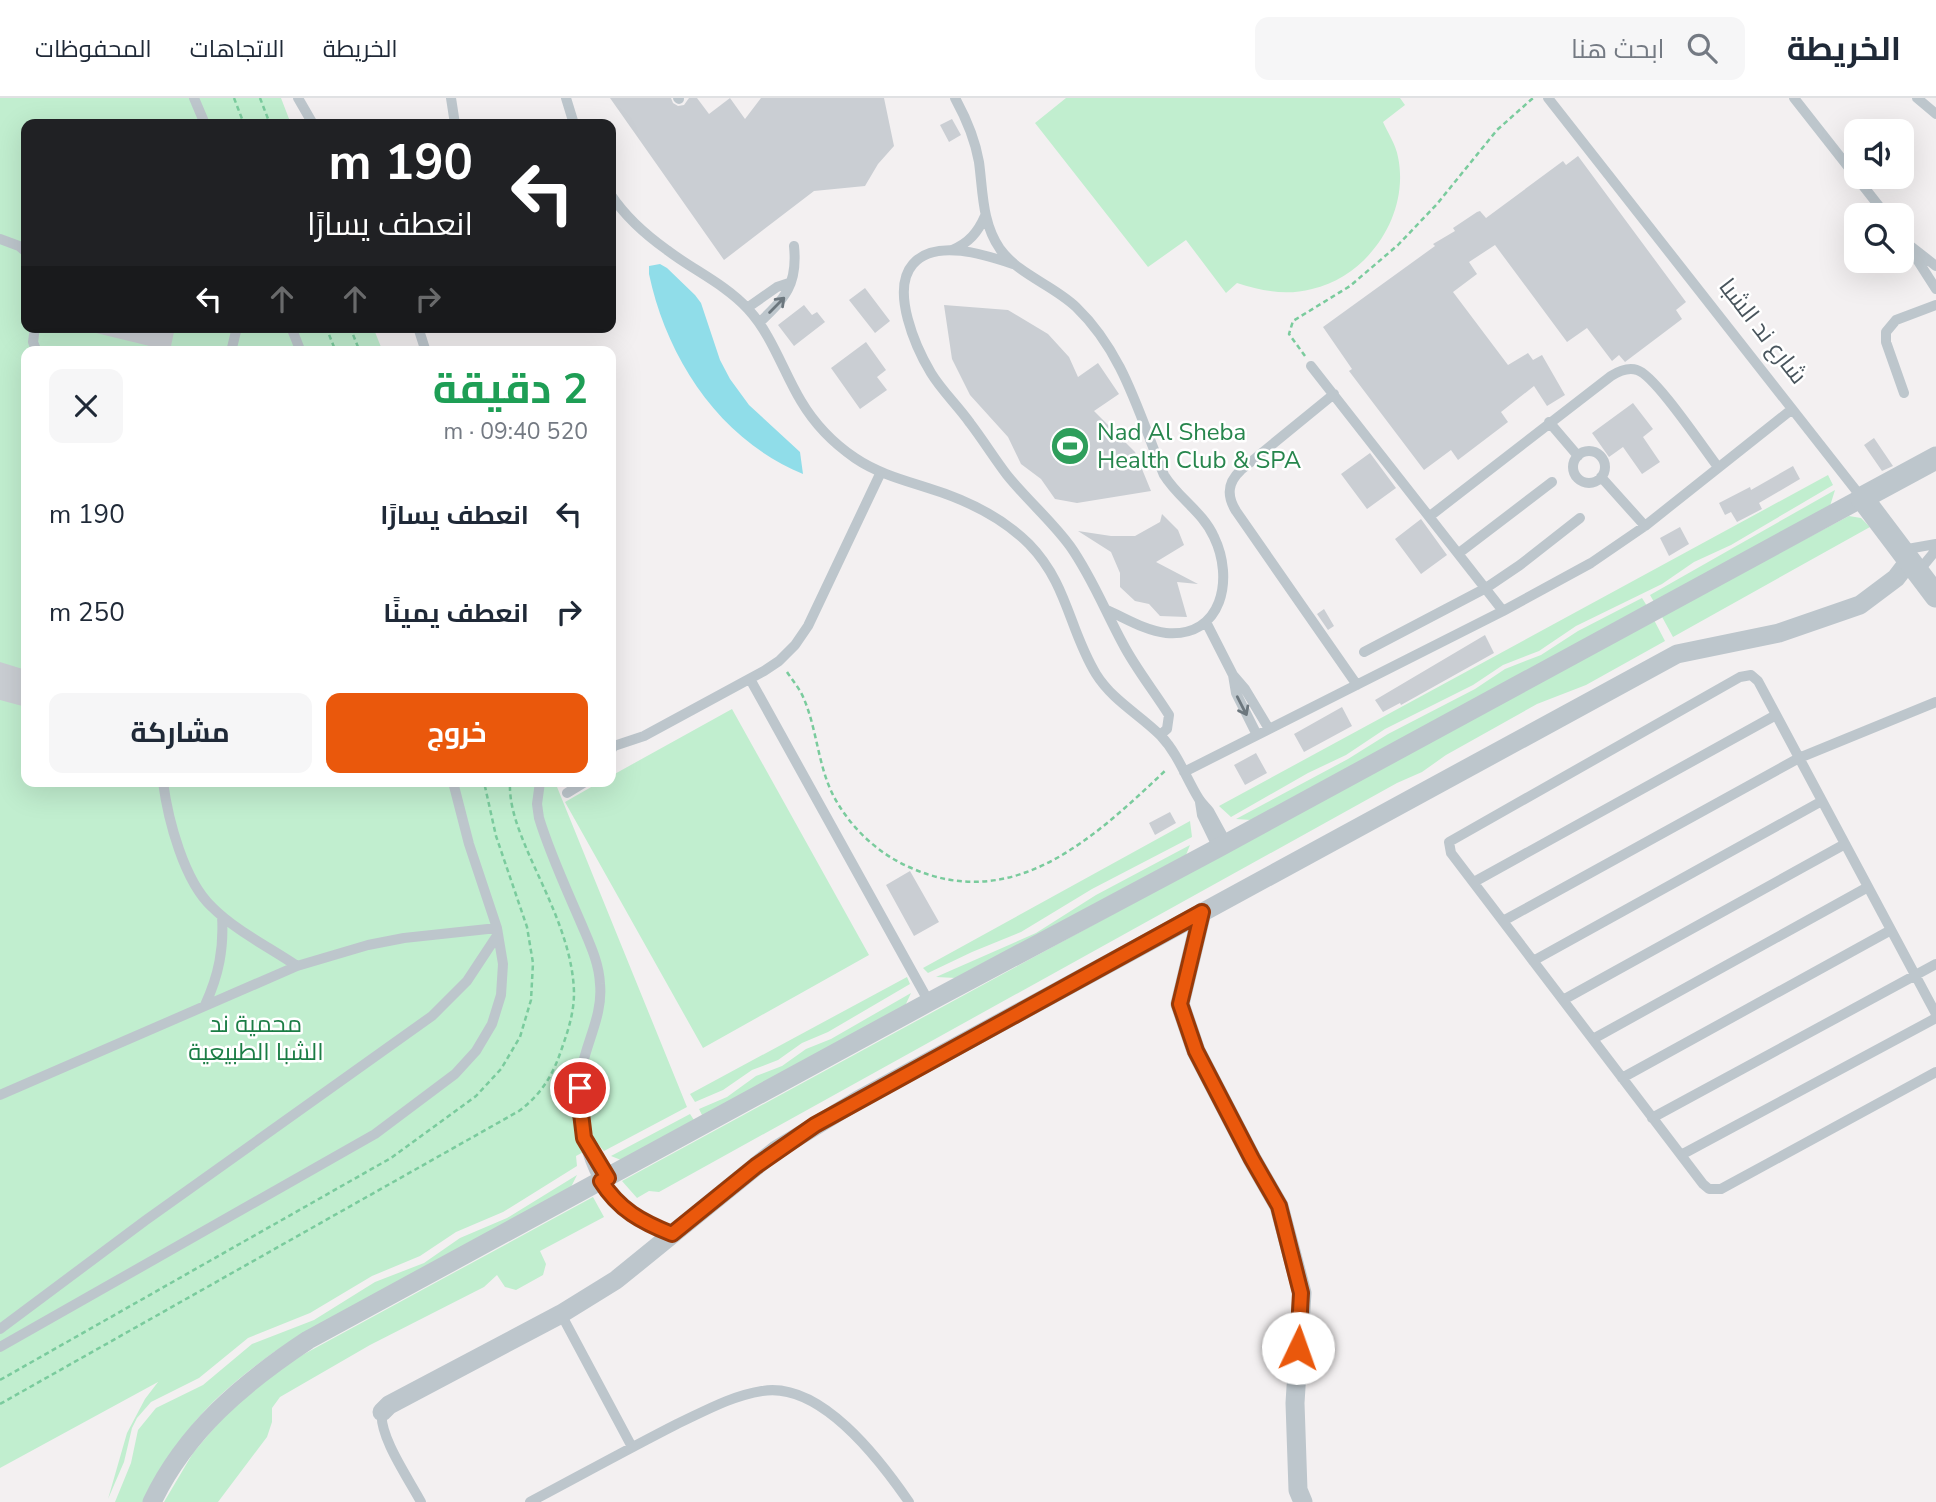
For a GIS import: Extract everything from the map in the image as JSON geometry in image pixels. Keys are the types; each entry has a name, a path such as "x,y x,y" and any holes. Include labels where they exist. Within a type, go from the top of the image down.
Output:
{"street":[{"path":"152,1502 181,1451 206,1420 272,1364 308,1340 1936,458"},
{"name":"شارع ند الشبا","path":"1862,498 1936,596"},
{"path":"382,1412 389,1405 561,1314 616,1280 746,1173 815,1125 1677,654 1779,633 1860,606 1896,578 1909,561"},
{"path":"1202,912 1180,1004 1196,1051 1279,1206 1301,1293 1295,1403 1298,1490 1303,1502"}],"lane":[{"path":"194,98 203,119"},
{"path":"298,98 310,119"},
{"path":"451,98 454,119"},
{"path":"566,98 572,119"},
{"path":"955,98 973,137 985,216 991,234 1014,264 1075,305 1102,337 1124,372 1164,475 1172,488 1205,521 1214,535 1222,558 1222,597 1216,611 1206,622 1193,630 1178,634 1163,633 1107,610"},
{"name":"شارع ند الشبا","path":"1548,98 1862,498"},
{"path":"1794,98 1877,203"},
{"path":"1917,98 1936,114"},
{"path":"616,201 638,226 666,250 715,282 747,308 759,323 801,401 835,443 881,472 982,510 1007,525 1028,543 1046,564 1060,587 1096,674 1123,705 1160,735 1208,811 1223,846"},
{"path":"948,251 971,238 980,228 985,216"},
{"path":"0,239 21,248"},
{"path":"759,323 786,297 795,270 794,246"},
{"path":"1914,247 1936,266"},
{"path":"1014,264 981,255 948,251 925,255 916,261 904,279 906,312 921,355 932,374 1009,477 1071,548 1130,656 1169,715 1167,729 1160,735"},
{"path":"1914,257 1936,289"},
{"path":"747,308 777,287 789,284"},
{"path":"1904,393 1886,342 1886,332 1896,320 1936,305"},
{"path":"1311,366 1503,611"},
{"path":"1430,516 1620,370 1638,370 1653,380 1718,467"},
{"path":"1334,394 1241,470 1230,485 1229,494 1236,511 1357,685"},
{"path":"1184,772 1503,611 1591,563 1645,526 1791,410"},
{"path":"1549,422 1578,456"},
{"path":"1591,451 1602,458 1605,471 1601,477 1589,483 1576,476 1573,469 1578,456 1591,451"},
{"path":"616,745 644,736 750,679 779,661 795,645 808,626 881,472"},
{"path":"1601,477 1645,526"},
{"path":"1459,553 1552,482"},
{"path":"1364,652 1486,588 1580,518"},
{"path":"1909,561 1936,544"},
{"path":"1909,561 1936,550"},
{"path":"1206,622 1233,675 1269,729"},
{"path":"1233,675 1236,693 1257,735"},
{"path":"1681,1155 1936,1016 1756,678 1751,675 1740,677 1451,839 1448,845 1450,851 1652,1118 1706,1187 1717,1191 1936,1072"},
{"path":"750,679 929,1002"},
{"path":"1503,921 1799,758 1936,702"},
{"path":"1474,882 1776,715"},
{"path":"164,787 174,832 193,881 210,906 297,966"},
{"path":"0,1347 375,1133 455,1074 477,1051 492,1024 501,995 503,964 497,931 469,844 454,787"},
{"path":"539,787 537,804 539,818 592,948 600,983 597,1019 582,1070 580,1105 584,1138 610,1195 633,1217 672,1234"},
{"path":"567,793 577,787"},
{"path":"1533,961 1822,801"},
{"path":"1563,1000 1845,844"},
{"path":"1593,1039 1868,887"},
{"path":"205,1005 213,988 222,953 222,916"},
{"path":"1622,1078 1891,930"},
{"path":"0,1095 297,966 368,945 404,938 497,931"},
{"path":"0,1329 146,1220 432,1016 467,981 497,931"},
{"path":"1652,1118 1936,964"},
{"path":"561,1314 632,1447"},
{"path":"530,1502 727,1399 765,1390 792,1394 814,1402 833,1414 853,1431 909,1502"},
{"path":"382,1412 385,1434 421,1502"}],"path":[{"path":"234,98 242,119"},
{"path":"260,98 268,119"},
{"path":"1311,366 1289,334 1293,321 1350,286 1398,245 1437,204 1497,130 1533,98"},
{"path":"779,661 802,693 826,777 850,822 872,844 897,862 926,875 956,882 987,883 1041,866 1089,839 1177,759"},
{"path":"0,1380 391,1158 476,1096 501,1069 520,1037 531,1000 533,963 527,927 496,836 485,787"}],"green space":[{"name":"محمية ند الشبا الطبيعية","path":"0,98 281,98 289,119 21,119 21,333 375,333 381,346 21,346 21,787 557,787 687,1107 604,1151 598,1144 576,1156 577,1166 503,1212 456,1232 420,1256 372,1276 310,1313 248,1338 199,1378 151,1402 132,1428 124,1462 108,1499 127,1433 145,1399 158,1382 0,1468"},
{"path":"1066,98 1400,98 1405,105 1383,122 1397,153 1400,179 1398,200 1381,240 1351,271 1333,282 1293,292 1274,292 1237,283 1226,293 1186,240 1148,267 1035,123"},
{"path":"1828,475 1833,485 1731,545 1694,562 1662,584 1576,626 1539,651 1503,665 1473,685 1385,729 1346,755 1308,773 1231,817 1219,806"},
{"path":"1835,490 1830,506 1654,602 1650,595"},
{"path":"1849,516 1861,518 1870,527 1673,637 1661,615"},
{"path":"1642,598 1647,606 1251,820 1236,819 1475,689 1505,669 1541,655 1578,631"},
{"path":"1654,620 1665,641 1586,685 1537,704 1446,755 1422,772 1397,783 659,1192 649,1191 637,1198 622,1181"},
{"path":"732,709 869,955 703,1048 565,802 591,787 616,787 616,773"},
{"path":"1190,821 1192,837 1092,889 1021,932 928,973 923,968"},
{"path":"1190,845 1186,855 956,978 936,977 1036,933 1096,895"},
{"path":"907,977 910,984 828,1032 802,1043 778,1060 752,1070 723,1090 695,1102 690,1094"},
{"path":"911,993 905,1006 704,1119 699,1109 727,1097 756,1076 782,1066 806,1049 831,1039"},
{"path":"690,1114 696,1123 626,1162 611,1156"},
{"path":"577,1175 571,1187 274,1352 229,1387 199,1417 177,1446 144,1502 115,1502 131,1463 138,1430 156,1408 203,1385 252,1344 314,1320 375,1282 424,1263 460,1238 507,1218"},
{"path":"593,1197 604,1217 540,1251 546,1264 543,1275 516,1290 505,1287 497,1275 484,1287 370,1345 280,1397 272,1408 272,1422 267,1437 218,1502 164,1502 193,1453 226,1414 284,1365"}],"water":[{"path":"660,264 701,303 720,360 730,379 749,405 800,452 803,474 773,459 746,440 702,393 684,366 657,306 649,266"}],"building":[{"path":"610,98 671,98 678,106 684,105 689,98 697,98 709,114 730,98 745,119 761,98 884,98 894,146 878,164 865,186 814,191 724,260"},
{"path":"952,119 961,135 949,142 940,125"},
{"path":"1578,156 1686,302 1676,310 1682,319 1625,362 1619,355 1612,361 1587,328 1567,342 1495,245 1469,262 1477,274 1453,292 1508,365 1528,353 1533,360 1542,355 1565,395 1547,406 1534,386 1501,412 1508,422 1458,460 1451,450 1424,470 1349,371 1352,369 1323,327 1435,246 1433,244 1455,231 1453,228 1480,211 1486,218 1563,161 1566,165"},
{"path":"865,288 890,321 875,333 849,300"},
{"path":"804,305 812,315 817,312 825,322 794,346 778,325"},
{"path":"944,305 1008,310 1048,334 1069,357 1078,377 1098,363 1119,394 1094,411 1135,452 1151,491 1077,503 1055,499 1041,479 1021,464 1008,437 970,395 952,359"},
{"path":"96,333 174,333 171,346 149,346"},
{"path":"866,342 886,370 877,377 887,390 860,409 831,368"},
{"path":"1633,403 1653,429 1643,437 1660,462 1642,474 1623,447 1609,457 1592,433"},
{"path":"1874,438 1893,466 1882,471 1864,445"},
{"path":"1370,453 1396,488 1367,509 1341,474"},
{"path":"1793,466 1800,479 1759,503 1762,509 1737,522 1731,512 1725,515 1719,503 1750,487 1751,490"},
{"path":"1162,514 1178,530 1184,545 1156,562 1198,584 1177,582 1187,617 1160,616 1149,604 1135,601 1120,587 1120,573 1111,552 1078,531 1135,536 1160,522"},
{"path":"1421,519 1447,555 1421,574 1395,539"},
{"path":"1680,527 1689,544 1669,556 1660,538"},
{"path":"1324,609 1334,626 1328,630 1317,614"},
{"path":"1485,635 1494,653 1401,705 1400,703 1383,712 1375,700"},
{"path":"0,662 21,668 21,706 0,700"},
{"path":"1342,707 1352,726 1304,752 1294,734"},
{"path":"1256,753 1267,773 1245,785 1234,765"},
{"path":"1170,812 1176,823 1155,835 1149,823"},
{"path":"910,871 939,922 914,936 886,885"}],"place":[{"name":"Nad Al Sheba Health Club & SPA","path":"1070,446"}],"route":[{"path":"580,1088 584,1138 608,1178 601,1181 620,1207 633,1217 672,1234 776,1150 815,1125 1202,912 1180,1004 1196,1051 1279,1206 1301,1293 1298,1348"}]}
